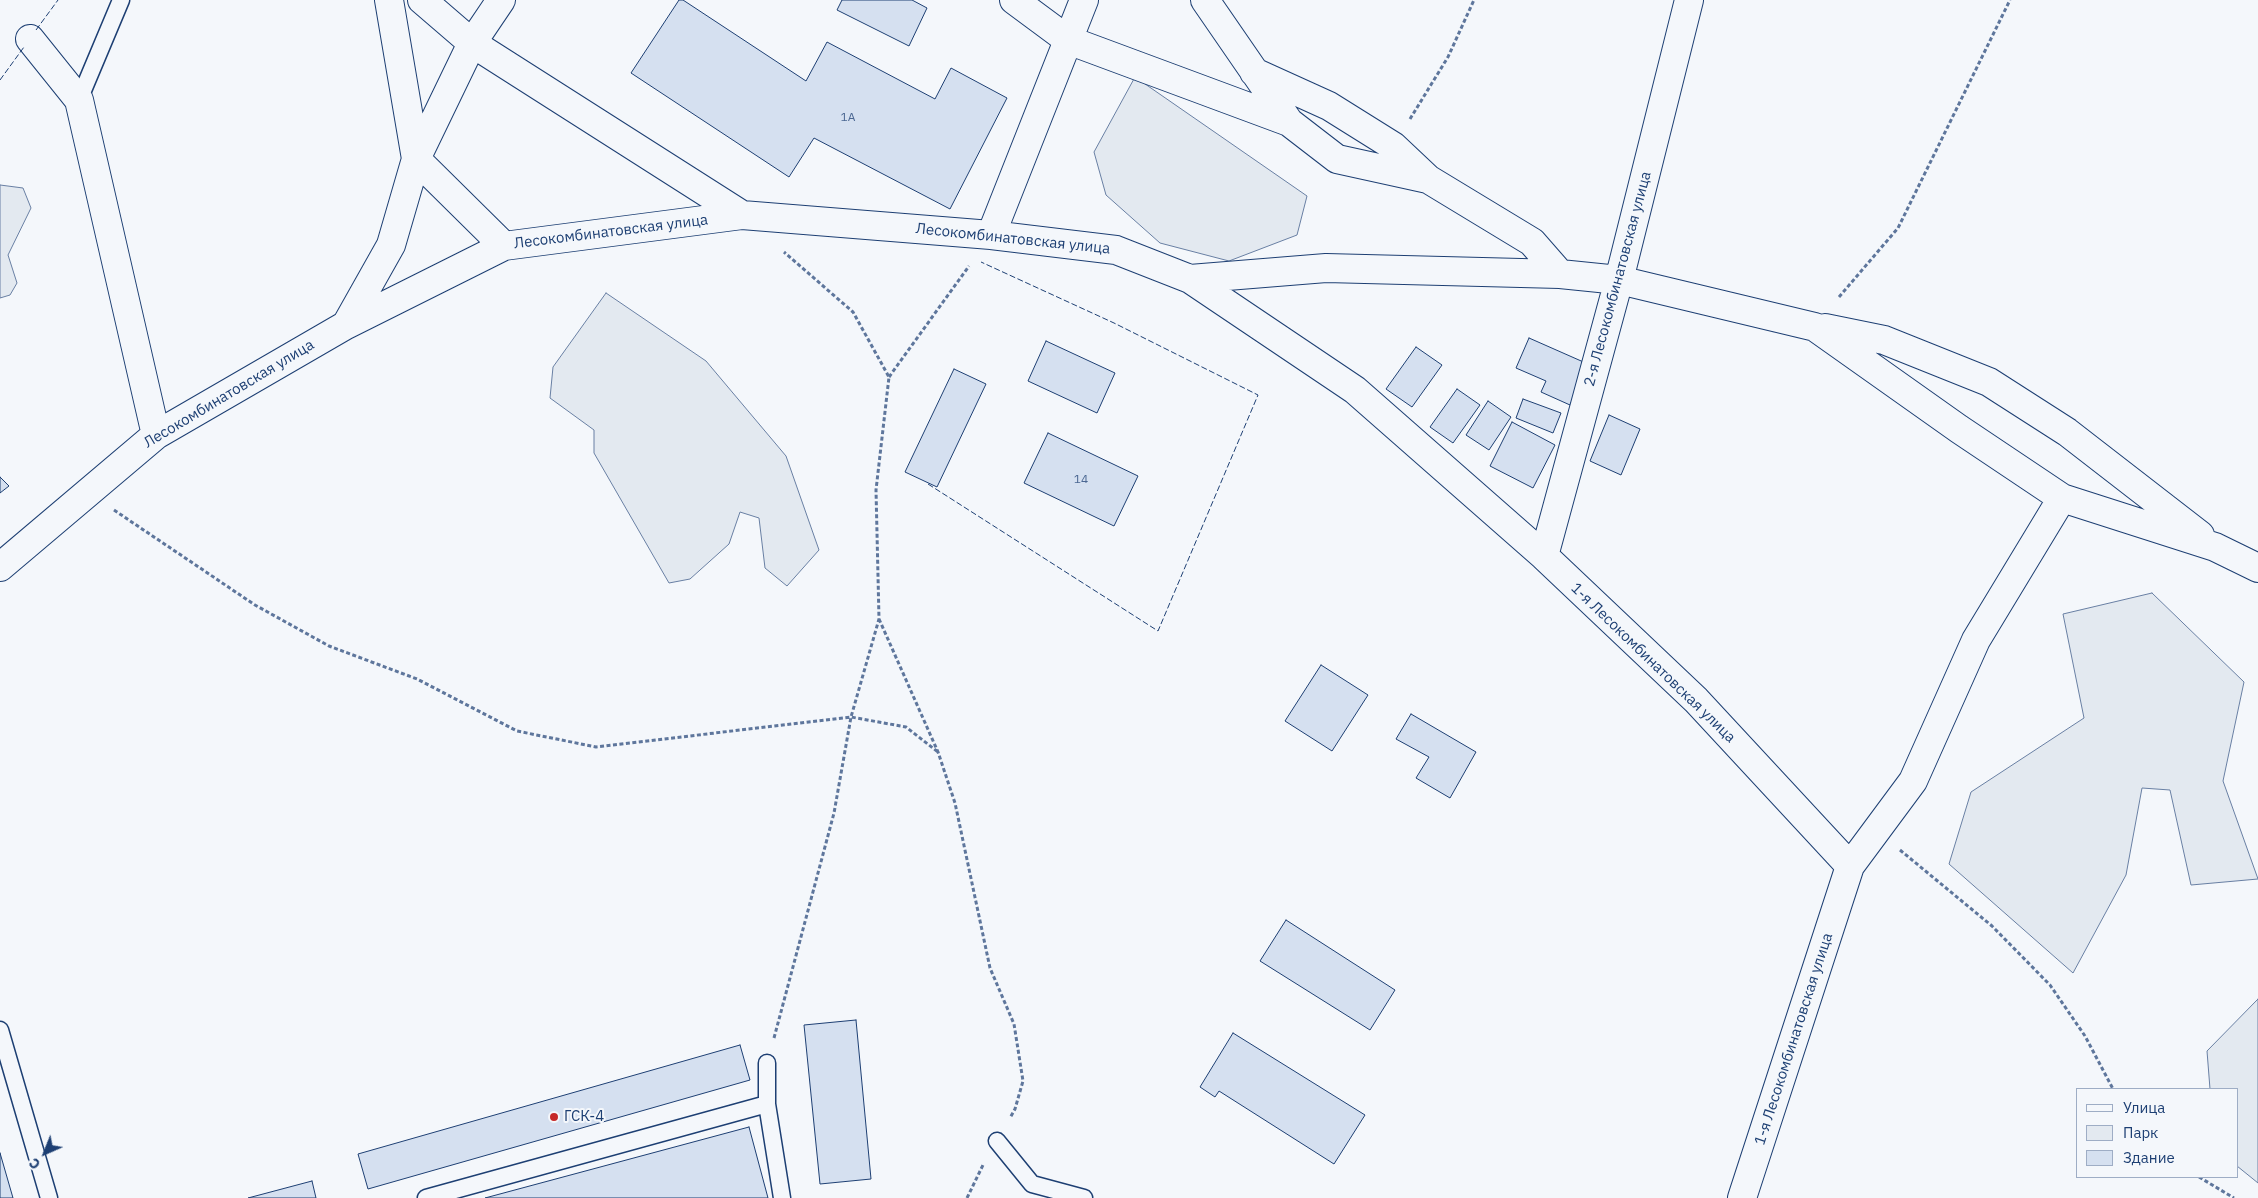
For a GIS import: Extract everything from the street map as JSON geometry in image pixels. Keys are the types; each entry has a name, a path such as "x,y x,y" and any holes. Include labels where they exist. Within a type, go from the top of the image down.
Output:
{"street":[{"path":"389,0 416,160 504,246"},
{"path":"422,0 472,43 742,215"},
{"path":"346,325 391,245 416,160 472,43 501,0"},
{"path":"1014,0 1068,40 1289,122"},
{"path":"991,235 1084,0"},
{"path":"1205,0 1289,122 1337,159 1428,179"},
{"name":"2-я Лесокомбинатовская улица","path":"1544,556 1619,280 1689,0"},
{"path":"30,39 79,100 156,435"},
{"path":"1253,71 1329,106 1394,146 1428,179 1532,242 1560,274"},
{"name":"Лесокомбинатовская улица","path":"0,567 86,492 156,435 346,325 504,246 742,215 991,235 1116,250 1190,279"},
{"path":"1190,279 1326,268 1560,274 1619,280 1815,326 1884,340 1989,382 2067,432 2215,547"},
{"name":"1-я Лесокомбинатовская улица","path":"1190,279 1355,390 1544,556 1696,700 1850,866 1742,1198"},
{"path":"1815,326 1959,429 2062,498 2215,547 2258,568"},
{"path":"1850,866 1913,781 1976,640 2062,498"}],"lane":[{"path":"79,100 121,0"},
{"path":"0,1030 50,1198"},
{"path":"768,1063 767,1104 782,1198"},
{"path":"426,1198 767,1104"},
{"path":"997,1141 1032,1184 1084,1198"}],"path":[{"path":"1394,146 1448,57 1474,0"},
{"path":"1815,326 1898,228 2010,0"},
{"path":"768,1063 834,814 851,717 879,619 876,490 889,377 991,235"},
{"path":"779,248 853,312 889,377"},
{"path":"86,492 272,614 330,646 417,679 517,731 596,746 851,717 906,728 938,752"},
{"path":"879,619 938,752 955,803 990,968 1014,1024 1022,1081 1016,1110 981,1167 967,1198"},
{"path":"1877,832 1992,926 2050,984 2085,1036 2112,1088"},
{"path":"2201,1178 2234,1198"}],"green space":[{"path":"1135,77 1307,196 1297,235 1229,261 1160,243 1106,195 1094,152"},
{"path":"0,185 23,188 31,208 8,255 17,283 10,295 0,298"},
{"path":"606,293 706,361 786,456 819,550 787,586 765,568 759,518 740,512 729,544 690,579 669,583 594,453 594,430 550,398 553,367"},
{"path":"2152,593 2244,682 2223,781 2258,879 2191,885 2170,790 2142,788 2126,875 2073,973 1949,864 1971,792 2084,718 2063,614"},
{"path":"2258,999 2258,1183 2238,1167 2238,1088 2210,1088 2207,1051"}],"building":[{"path":"679,0 683,0 806,81 827,42 935,99 951,68 1007,98 950,209 814,138 789,177 631,73"},
{"path":"842,0 912,0 927,8 909,46 837,10"},
{"path":"1529,338 1588,364 1570,405 1541,392 1546,381 1516,368"},
{"path":"1046,341 1115,373 1097,413 1028,381"},
{"path":"1416,347 1442,365 1412,407 1386,389"},
{"path":"954,369 986,384 937,487 905,472"},
{"path":"1457,389 1480,405 1453,443 1430,427"},
{"path":"1523,399 1561,413 1553,433 1516,418"},
{"path":"1488,401 1511,417 1489,450 1466,435"},
{"path":"1609,415 1640,429 1621,475 1590,461"},
{"path":"1512,422 1555,445 1533,488 1490,466"},
{"path":"1048,433 1138,476 1114,526 1024,483"},
{"path":"0,477 9,486 0,493"},
{"path":"1321,665 1368,695 1332,751 1285,721"},
{"path":"1411,714 1476,752 1450,798 1416,778 1429,757 1396,739"},
{"path":"1286,920 1395,990 1370,1030 1260,961"},
{"path":"856,1020 871,1179 820,1184 804,1025"},
{"path":"1233,1033 1365,1115 1334,1164 1219,1091 1215,1097 1200,1087"},
{"name":"ГСК-4","path":"740,1045 750,1080 368,1189 358,1154"},
{"name":"ГСК-4","path":"749,1127 768,1198 485,1198"},
{"path":"0,1153 13,1198 0,1198"},
{"path":"312,1181 316,1198 248,1198"}],"fence":[{"path":"36,30 58,0"},
{"path":"0,80 24,47"},
{"path":"928,484 1158,631 1258,395 1114,323 981,262"}],"place":[{"name":"ГСК-4","path":"554,1117"}]}
